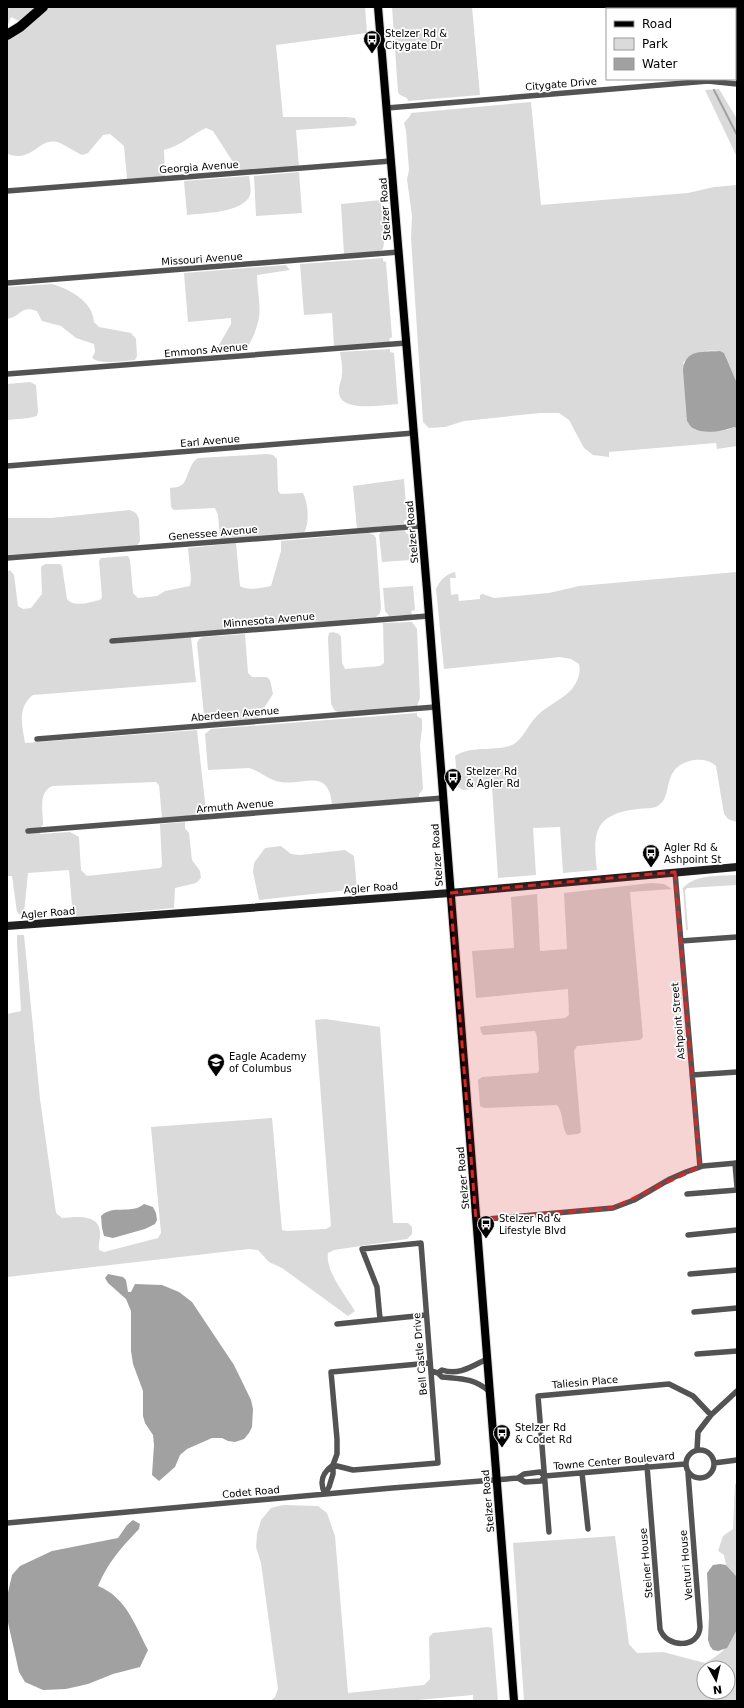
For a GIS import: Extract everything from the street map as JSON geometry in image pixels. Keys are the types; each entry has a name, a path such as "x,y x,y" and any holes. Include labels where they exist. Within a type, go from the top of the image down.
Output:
{"highway":[{"path":"7,34 20,27 42,7"}],"main road":[{"name":"Stelzer Road","path":"378,7 414,433 514,1701"},
{"name":"Agler Road","path":"7,926 450,893 737,867"}],"street":[{"name":"Citygate Drive","path":"387,108 708,81 737,84"},
{"name":"Georgia Avenue","path":"7,191 392,161"},
{"name":"Missouri Avenue","path":"7,283 399,252"},
{"name":"Emmons Avenue","path":"7,374 406,343"},
{"name":"Earl Avenue","path":"7,466 414,433"},
{"name":"Genessee Avenue","path":"7,558 421,526"},
{"name":"Minnesota Avenue","path":"112,641 428,616"},
{"name":"Aberdeen Avenue","path":"37,740 435,707"},
{"name":"Armuth Avenue","path":"28,831 443,798"},
{"name":"Ashpoint Street","path":"675,872 700,1168"},
{"path":"681,941 737,936"},
{"path":"692,1075 737,1072"},
{"path":"476,1220 613,1208 634,1200 670,1179 700,1168 736,1163 737,1189 687,1194"},
{"path":"688,1235 737,1230"},
{"name":"Bell Castle Drive","path":"332,1465 353,1470 438,1463 420,1243 362,1249 377,1287 380,1320"},
{"path":"690,1274 737,1270"},
{"path":"694,1312 737,1308"},
{"path":"337,1324 426,1315"},
{"path":"697,1354 737,1351"},
{"path":"438,1373 442,1370 456,1373 487,1359"},
{"path":"324,1494 321,1486 325,1471 332,1465 337,1454 331,1372 430,1363"},
{"path":"431,1371 438,1373 442,1377 475,1382 490,1391"},
{"name":"Taliesin Place","path":"548,1532 538,1396 669,1384 693,1396 711,1415"},
{"path":"688,1473 692,1476 702,1478 711,1473 714,1463 711,1455 705,1450 697,1450 698,1432 711,1415 737,1391"},
{"name":"Towne Center Boulevard","path":"688,1473 685,1464 687,1457 691,1452 697,1450"},
{"path":"714,1463 737,1460"},
{"name":"Towne Center Boulevard","path":"496,1480 518,1478 524,1474 540,1472 544,1476 647,1466 685,1464"},
{"name":"Steiner House","path":"647,1466 660,1629 662,1636 669,1641 682,1644"},
{"path":"582,1473 588,1529"},
{"name":"Venturi House","path":"682,1644 695,1640 700,1634 688,1473"},
{"name":"Codet Road","path":"7,1523 496,1480"}],"highlighted area":[{"path":"675,872 700,1167 613,1208 476,1220 450,893"}],"green space":[{"path":"9,7 37,7 19,21 11,17 7,27 7,11"},
{"path":"50,7 365,7 367,33 276,45 283,117 346,117 355,118 357,123 354,126 296,130 299,167 235,172 235,165 213,131 206,128 175,146 164,150 165,177 127,179 124,146 110,134 103,135 88,153 82,155 57,142 45,143 24,155 17,156 8,154 7,41 35,21"},
{"path":"392,7 472,7 480,95 408,101 407,98 400,95 398,92"},
{"path":"719,89 737,119 737,157 705,90"},
{"path":"531,102 541,205 688,193 714,187 737,185 737,383 724,353 719,351 714,350 697,353 683,363 727,430 734,427 737,428 737,446 717,449 716,443 609,452 609,457 593,455 584,448 569,420 559,413 540,413 464,421 445,427 429,428 423,422 411,238 412,216 407,179 409,170 404,123 411,113"},
{"path":"299,172 302,213 256,216 254,176"},
{"path":"249,176 251,189 250,195 249,198 242,204 235,208 218,212 187,215 184,181"},
{"path":"381,200 384,243 383,249 379,251 344,255 341,204"},
{"path":"383,258 383,261 386,262 392,337 389,339 390,342 334,347 332,313 304,315 300,264"},
{"path":"286,265 290,270 257,275 260,308 259,318 253,337 244,350 237,353 215,352 231,324 231,318 188,322 184,273"},
{"path":"52,284 66,289 79,297 90,308 94,322 99,327 131,333 136,339 137,356 135,360 112,362 92,358 95,352 94,344 76,338 61,326 42,321 37,311 27,309 12,318 7,319 7,287"},
{"path":"390,349 390,352 394,353 398,404 363,406 346,403 341,399 339,392 342,376 340,352"},
{"path":"30,382 36,385 37,416 7,420 7,384"},
{"path":"267,454 273,455 277,459 278,491 281,494 303,493 308,513 304,533 220,540 218,515 215,508 174,510 171,507 170,488 178,487 183,484 194,461 198,458"},
{"path":"404,479 407,519 404,521 404,524 357,529 353,486"},
{"path":"130,510 136,513 139,519 140,541 137,546 7,555 7,518 51,518"},
{"path":"405,530 409,535 411,560 382,562 379,535 381,532"},
{"path":"369,533 374,535 376,538 381,608 380,613 376,617 111,639 110,644 191,637 196,682 33,695 28,700 22,717 25,743 197,730 206,811 202,815 162,818 159,785 156,782 52,786 45,793 43,798 43,825 41,827 40,834 70,832 79,837 81,870 87,876 160,868 162,866 160,824 185,822 185,828 189,833 192,860 200,871 201,878 196,883 175,888 174,908 73,917 69,870 28,873 24,913 22,915 19,914 17,912 12,876 7,876 7,572 10,570 14,575 18,606 23,609 31,608 42,594 41,567 45,564 60,564 62,566 67,599 70,602 82,604 100,600 102,597 99,561 101,558 128,556 130,560 133,593 138,598 157,596 165,591 190,586 191,579 188,548 236,543 240,586 251,589 271,586 281,551 281,541"},
{"path":"455,572 456,578 450,578 451,595 458,594 459,601 480,599 480,595 483,594 494,598 549,593 579,586 737,572 737,822 728,819 724,814 716,766 706,760 694,760 683,763 676,768 669,781 666,795 659,805 652,808 624,811 605,820 600,826 595,844 597,870 563,873 560,827 533,828 536,875 498,878 492,787 463,790 458,787 455,756 468,751 505,747 516,743 540,713 572,689 576,683 580,667 579,664 571,659 560,657 444,669 436,589 444,578"},
{"path":"413,586 415,610 411,611 412,615 389,616 385,611 383,588"},
{"path":"412,622 417,629 420,698 417,706 341,713 335,711 331,704 329,633 333,632 339,634 341,637 342,663 345,669 380,666 384,663 383,623"},
{"path":"245,634 248,673 252,677 267,677 270,680 273,694 257,719 209,724 204,716 197,643 199,639 203,637"},
{"path":"417,713 417,716 422,719 420,745 423,789 419,794 419,798 332,804 330,793 326,786 320,782 281,782 249,768 208,770 205,734 211,729"},
{"path":"281,846 291,854 300,855 345,850 354,856 357,889 259,900 253,872 254,863 265,848"},
{"path":"737,875 737,885 687,888 685,891 688,930 686,930 682,889 687,884 700,878"},
{"path":"651,883 664,884 672,889 630,892 643,1037 640,1040 577,1046 574,1051 581,1132 578,1134 567,1135 561,1112 557,1105 484,1108 480,1106 478,1080 482,1077 537,1073 539,1071 537,1037 535,1031 483,1035 480,1027 565,1018 569,1015 568,989 476,998 472,951 514,948 511,897 537,894 540,951 567,949 564,893"},
{"path":"17,935 24,935 40,1099 56,1213 62,1218 85,1217 95,1221 100,1231 99,1250 104,1252 158,1238 161,1233 151,1127 272,1118 282,1230 326,1229 331,1226 315,1020 325,1019 380,1027 393,1223 408,1223 412,1227 412,1234 407,1239 334,1250 328,1253 328,1260 333,1275 355,1311 348,1316 282,1268 269,1262 258,1250 249,1249 7,1277 7,1014 21,1011"},
{"path":"737,1483 737,1577 726,1565 724,1555 718,1551 723,1536 733,1529 735,1484"},
{"path":"283,1505 318,1506 327,1513 335,1536 348,1693 424,1685 430,1679 429,1637 433,1633 488,1627 492,1628 498,1701 473,1701 473,1695 406,1701 270,1701 275,1697 278,1689 261,1563 256,1547 257,1534 261,1520 271,1508"},
{"path":"615,1536 629,1644 637,1653 663,1652 696,1661 696,1700 736,1700 736,1660 710,1660 724,1650 737,1630 737,1701 524,1701 513,1543"}],"water":[{"path":"720,351 724,353 737,383 737,428 734,427 714,432 697,430 691,427 687,421 683,370 684,363 687,358 696,353"},
{"path":"144,1204 153,1207 157,1220 155,1224 145,1229 113,1238 104,1236 101,1216 106,1212 133,1209"},
{"path":"108,1274 123,1277 126,1280 128,1292 131,1292 135,1284 162,1285 179,1292 192,1302 234,1365 251,1400 253,1409 252,1427 244,1439 235,1442 222,1438 212,1438 187,1449 180,1455 175,1467 159,1481 152,1475 154,1445 153,1435 145,1423 143,1416 143,1391 133,1364 131,1351 131,1311 126,1299 108,1283 105,1278"},
{"path":"133,1520 140,1524 139,1529 116,1556 106,1570 98,1586 108,1591 123,1604 134,1622 148,1650 140,1667 113,1674 88,1684 66,1689 43,1690 25,1682 19,1672 7,1618 7,1597 12,1575 20,1566 52,1551 118,1538 127,1525"},
{"path":"713,1565 726,1565 737,1577 737,1630 727,1648 718,1651 713,1650 708,1640 709,1615 707,1573"}],"waterway":[{"path":"714,90 737,135"}],"place":[{"name":"Stelzer Rd & Citygate Dr","path":"372,54"},
{"name":"Stelzer Rd & Agler Rd","path":"453,792"},
{"name":"Agler Rd & Ashpoint St","path":"651,868"},
{"name":"Eagle Academy of Columbus","path":"216,1077"},
{"name":"Stelzer Rd & Lifestyle Blvd","path":"486,1239"},
{"name":"Stelzer Rd & Codet Rd","path":"502,1448"}]}
